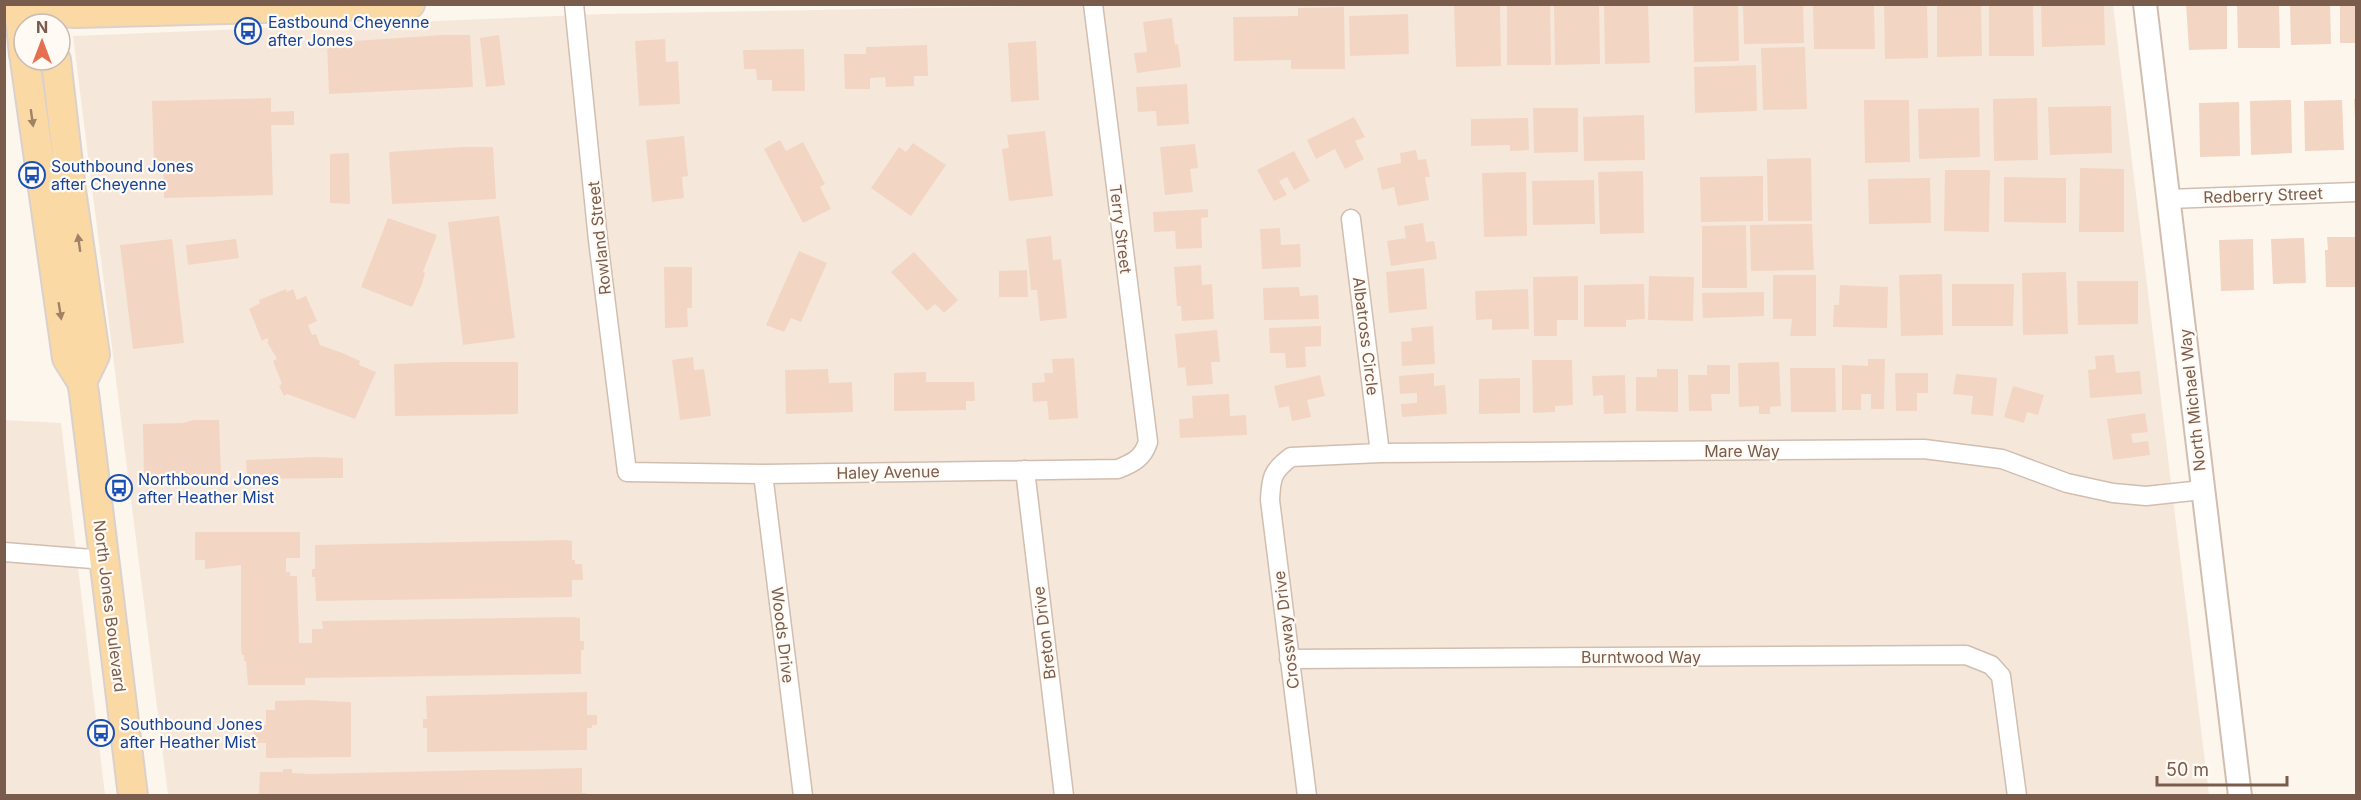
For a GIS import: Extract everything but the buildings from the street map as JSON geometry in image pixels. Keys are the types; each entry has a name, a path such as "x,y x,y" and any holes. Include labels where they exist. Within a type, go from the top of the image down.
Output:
{"main road":[{"path":"72,13 410,4"},
{"path":"14,9 36,12"},
{"name":"North Jones Boulevard","path":"27,72 67,358 82,381 134,795"},
{"path":"57,72 71,190 95,355 82,381"}],"street":[{"name":"Rowland Street","path":"574,4 598,240 627,472"},
{"name":"Terry Street","path":"1093,4 1148,442 1145,453"},
{"name":"North Michael Way","path":"2145,4 2240,795"},
{"name":"Redberry Street","path":"2169,199 2356,192"},
{"name":"Albatross Circle","path":"1351,219 1380,453"},
{"name":"Mare Way","path":"1279,466 1291,457 1380,453 1924,449 2002,459 2067,483 2113,493 2146,495 2202,490"},
{"name":"Haley Avenue","path":"627,472 763,474 1118,469 1135,462 1145,453"},
{"name":"Crossway Drive","path":"1279,466 1271,479 1270,500 1307,795"},
{"name":"Breton Drive","path":"1025,470 1064,795"},
{"name":"Woods Drive","path":"763,474 803,795"},
{"path":"4,552 105,560"},
{"name":"Burntwood Way","path":"1289,659 1966,655 1991,665 2001,676 2017,795"}],"shaded area":[{"path":"1088,5 2113,5 2209,795 168,795 73,36 604,14"},
{"path":"4,420 61,423 105,795 5,795"}],"place":[{"name":"Eastbound Cheyenne after Jones","path":"248,31"},
{"name":"Southbound Jones after Cheyenne","path":"32,175"},
{"name":"Northbound Jones after Heather Mist","path":"119,488"},
{"name":"Southbound Jones after Heather Mist","path":"101,733"}]}
